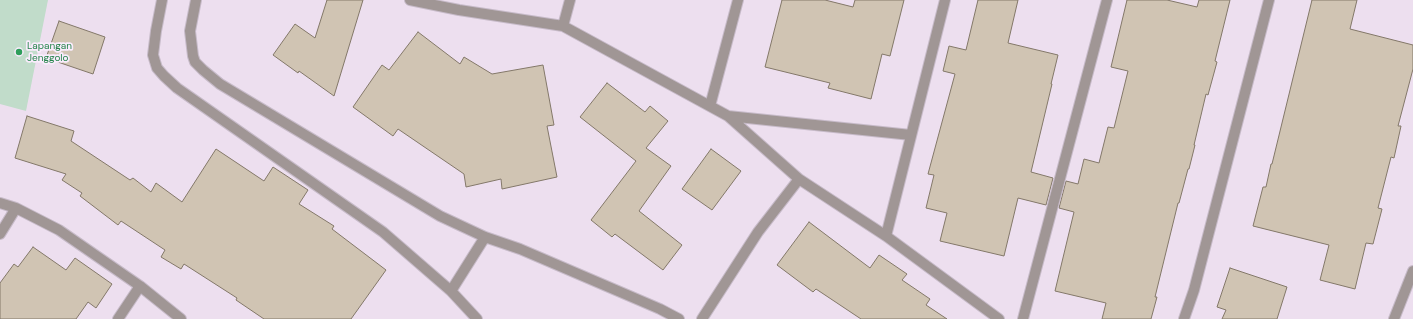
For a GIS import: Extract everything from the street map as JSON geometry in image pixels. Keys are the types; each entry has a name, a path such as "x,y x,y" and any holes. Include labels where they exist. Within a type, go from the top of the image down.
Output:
{"street":[{"path":"162,0 153,55 157,68 164,76 177,88 383,232 451,291 477,319"},
{"path":"196,0 190,31 195,62 220,84 440,216 485,237 520,249 660,309 679,319"},
{"path":"410,0 459,10 563,26 728,116 799,179 886,236 999,319"},
{"path":"563,26 570,0"},
{"path":"710,106 738,0"},
{"path":"886,236 945,0"},
{"path":"1023,319 1107,0"},
{"path":"1184,319 1194,290 1270,0"},
{"path":"728,116 911,135"},
{"path":"702,319 758,232 799,179"},
{"path":"0,203 16,208 59,230 140,286 181,319"},
{"path":"0,234 16,208"},
{"path":"451,291 485,237"},
{"path":"1394,319 1413,271"},
{"path":"118,319 140,286"}],"green space":[{"name":"Lapangan Jenggolo","path":"0,0 48,0 26,111 0,104"}],"building":[{"path":"327,0 363,0 334,96 299,71 298,73 273,55 295,24 315,38"},
{"path":"782,0 825,0 853,7 855,0 904,0 890,56 882,54 871,99 828,88 830,83 765,67"},
{"path":"978,0 1018,0 1008,43 1058,55 1031,172 1053,178 1046,205 1018,198 1004,256 940,241 947,213 926,208 934,175 928,174 955,74 943,71 949,46 966,50"},
{"path":"1127,0 1167,0 1197,7 1199,0 1230,0 1215,61 1217,62 1208,95 1206,94 1189,169 1178,203 1151,319 1102,319 1106,303 1055,291 1074,212 1059,208 1066,181 1078,184 1084,159 1099,163 1108,127 1114,128 1128,71 1111,67"},
{"path":"1312,0 1357,0 1350,29 1413,45 1413,69 1398,126 1401,126 1394,158 1391,157 1378,208 1382,209 1373,244 1366,243 1355,289 1320,280 1329,245 1253,226 1263,187 1266,187"},
{"path":"59,21 105,37 93,74 46,58"},
{"path":"418,32 460,64 464,57 492,74 543,65 554,125 547,126 557,177 502,189 501,179 466,187 464,174 398,129 393,136 353,107 382,65 389,70"},
{"path":"607,83 645,112 650,106 668,121 646,148 671,166 639,211 682,245 663,270 615,234 612,237 591,220 636,161 580,117"},
{"path":"27,116 74,131 71,141 130,180 133,178 151,192 156,183 182,202 216,149 264,181 273,167 308,190 299,204 334,226 332,229 386,270 351,319 264,319 236,300 237,298 184,264 181,269 161,257 165,250 121,221 118,225 80,196 82,193 62,180 66,174 15,158"},
{"path":"711,149 741,171 712,210 682,189"},
{"path":"809,222 870,268 879,255 907,274 902,280 930,299 926,305 947,319 861,319 816,289 813,292 777,265"},
{"path":"33,247 66,270 75,258 112,284 96,308 88,302 76,319 0,319 0,283 14,264 18,267"},
{"path":"1230,268 1287,287 1277,319 1222,319 1226,310 1217,307"}],"place":[{"name":"Lapangan Jenggolo","path":"19,52"}]}
